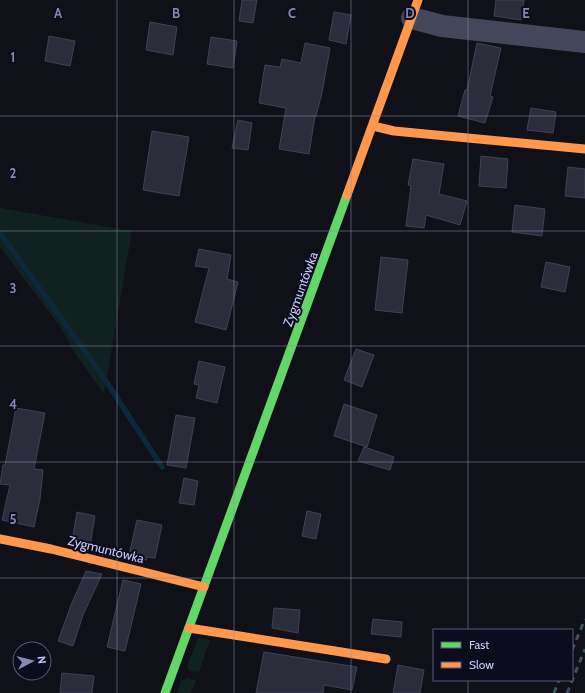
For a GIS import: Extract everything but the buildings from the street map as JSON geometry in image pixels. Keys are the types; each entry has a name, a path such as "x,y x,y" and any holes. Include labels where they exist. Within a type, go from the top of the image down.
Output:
{"street":[{"path":"415,9 442,26 585,42"},
{"name":"Zygmuntówka","path":"165,693 415,9"},
{"path":"373,126 394,131 585,149"},
{"name":"Zygmuntówka","path":"0,539 51,549 204,587"},
{"path":"189,628 386,659"}],"green space":[{"path":"0,208 132,231 104,394 75,353 59,325 0,247"},
{"path":"198,638 210,640 199,672 190,671 187,667"},
{"path":"188,678 196,680 191,693 177,693 181,681"}],"waterway":[{"path":"0,233 104,378 162,467"}],"railway":[{"path":"573,648 585,619"},
{"path":"573,678 585,649"},
{"path":"554,693 559,681"},
{"path":"567,693 572,681"}],"traffic: fast":[{"path":"165,693 347,195"}],"traffic: slow":[{"path":"347,195 418,0"},
{"path":"373,126 394,131 585,149"},
{"path":"0,539 51,549 204,587"},
{"path":"189,628 386,659"}]}
